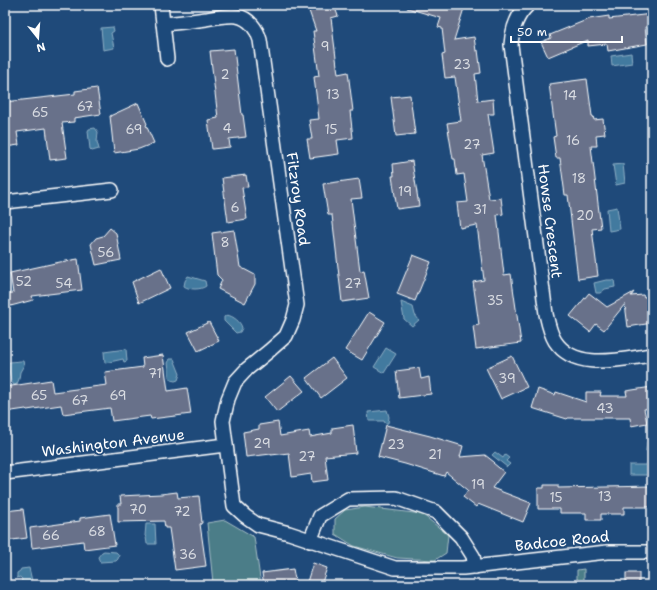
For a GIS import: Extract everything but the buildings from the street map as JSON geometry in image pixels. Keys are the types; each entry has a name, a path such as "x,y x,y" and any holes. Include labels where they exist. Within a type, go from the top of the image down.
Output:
{"street":[{"path":"161,5 167,59"},
{"name":"Howse Crescent","path":"528,5 514,24 512,45 546,314 550,330 555,341 566,353 581,359 599,361 652,355"},
{"name":"Fitzroy Road","path":"163,24 224,16 239,16 253,26 260,40 297,305 293,320 286,336 247,369 235,382 228,398 223,421 234,506"},
{"path":"5,202 112,190"},
{"name":"Washington Avenue","path":"5,473 225,445"},
{"path":"310,541 320,516 348,499 396,498 436,512 461,537 473,556 474,567"},
{"name":"Badcoe Road","path":"234,506 258,525 289,533 395,568 474,567 600,552 652,552"}],"green space":[{"path":"365,507 422,514 448,535 446,553 435,560 397,558 354,546 335,534 335,519 345,510"},
{"path":"225,520 254,537 261,585 202,585 213,583 207,523"},
{"path":"584,569 584,585 577,585 577,570"}],"water":[{"path":"113,27 114,31 111,33 114,48 103,50 101,28"},
{"path":"631,53 632,63 612,66 611,56"},
{"path":"95,128 98,132 97,142 99,149 92,151 90,149 88,131 89,129"},
{"path":"623,164 625,183 616,185 613,165"},
{"path":"617,207 620,229 609,231 607,209"},
{"path":"188,276 205,281 206,286 198,289 192,289 184,286"},
{"path":"614,280 615,287 605,289 600,293 596,293 594,283"},
{"path":"401,302 413,307 415,315 419,320 412,326 404,319"},
{"path":"227,315 234,318 240,324 242,328 240,332 236,333 224,321 224,317"},
{"path":"386,348 396,354 384,373 374,367"},
{"path":"126,349 127,361 124,362 123,359 105,363 104,352"},
{"path":"170,359 174,359 180,374 178,380 175,381 171,380 169,377 168,363"},
{"path":"23,361 24,365 20,372 19,379 17,384 14,385 11,381 8,363"},
{"path":"387,410 389,417 388,423 385,423 384,421 369,421 368,412"},
{"path":"651,439 652,451 646,451 647,442"},
{"path":"495,452 503,458 505,455 509,458 506,461 510,464 507,467 492,455"},
{"path":"649,464 649,475 629,475 629,465"},
{"path":"146,524 155,524 156,544 147,544 145,536"},
{"path":"104,551 116,552 119,555 118,559 116,561 100,562 98,557"},
{"path":"29,568 33,585 21,585 22,579 20,577 17,578 17,573 21,569"}]}
